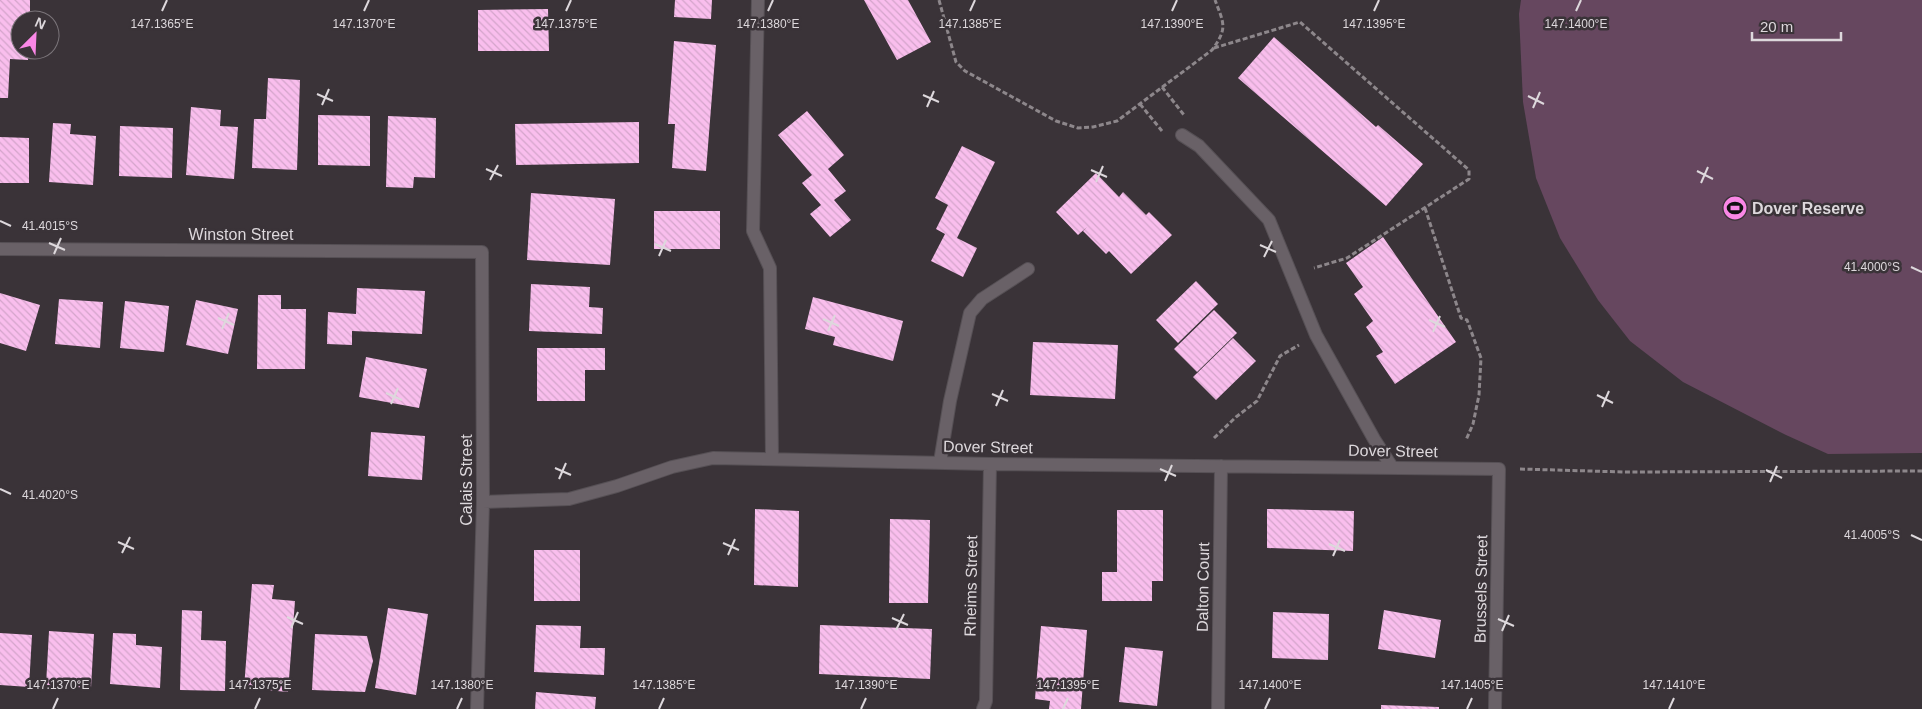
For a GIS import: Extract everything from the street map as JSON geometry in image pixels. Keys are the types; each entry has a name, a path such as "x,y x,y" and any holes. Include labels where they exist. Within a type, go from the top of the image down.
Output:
{"street":[{"path":"758,0 753,231 770,268 772,459"},
{"path":"1182,135 1199,146 1269,220 1316,334 1374,439 1392,467"},
{"name":"Winston Street","path":"0,249 482,252"},
{"name":"Calais Street","path":"477,709 482,502 482,252"},
{"path":"940,462 950,401 970,313 982,299 1028,269"},
{"name":"Dover Street","path":"482,502 569,499 617,486 672,467 713,458 990,464 1499,469"},
{"name":"Rheims Street","path":"983,709 986,700 990,464"},
{"name":"Dalton Court","path":"1218,709 1221,466"},
{"name":"Brussels Street","path":"1495,709 1499,469"}],"path":[{"path":"938,0 956,62 965,72 1056,121 1078,128 1093,128 1118,121 1214,48 1222,38 1224,23 1215,0"},
{"path":"1214,48 1300,22 1468,170 1469,179 1347,258 1314,268"},
{"path":"1425,208 1461,318 1467,320 1481,358 1479,395 1473,424 1466,440"},
{"path":"1214,438 1236,417 1257,401 1280,356 1316,334"},
{"path":"1499,469 1624,472 1922,471"}],"shaded area":[{"name":"Dover Reserve","path":"1521,0 1922,0 1922,453 1828,454 1786,435 1683,382 1630,341 1598,300 1560,238 1536,178 1523,102 1519,14"}],"building":[{"path":"0,0 30,0 30,10 10,10 8,98 0,98"},
{"path":"675,0 712,0 711,19 674,17"},
{"path":"864,0 908,0 931,42 897,60"},
{"path":"548,9 549,51 478,51 478,10"},
{"path":"1274,37 1376,127 1378,125 1423,164 1386,206 1238,78"},
{"path":"674,41 716,45 706,171 672,168 675,124 668,124"},
{"path":"268,78 300,80 297,170 252,168 254,119 266,119"},
{"path":"191,107 221,110 220,126 238,127 234,179 186,175"},
{"path":"807,111 844,155 828,169 846,191 834,200 851,220 830,237 810,214 821,205 802,183 812,175 778,135"},
{"path":"318,115 370,116 370,166 318,165"},
{"path":"388,116 436,118 435,178 414,177 413,188 386,187"},
{"path":"639,122 639,163 516,165 515,124"},
{"path":"53,123 71,124 70,134 96,136 93,185 49,182"},
{"path":"120,126 173,128 172,178 119,176"},
{"path":"0,137 29,138 29,183 0,183"},
{"path":"962,146 995,162 957,238 977,248 963,277 931,261 945,234 936,229 948,205 935,198"},
{"path":"1096,173 1119,197 1123,192 1146,215 1149,212 1172,235 1131,274 1109,251 1106,254 1083,231 1087,227 1078,235 1056,212"},
{"path":"531,193 615,199 610,265 527,260"},
{"path":"654,211 720,211 720,249 654,249"},
{"path":"1383,237 1456,342 1395,384 1376,356 1383,352 1366,327 1373,321 1354,294 1363,287 1346,263"},
{"path":"1196,281 1218,304 1178,343 1156,320"},
{"path":"531,284 590,287 589,307 603,308 602,334 529,331"},
{"path":"357,288 425,291 422,334 352,331 352,345 327,344 328,312 356,314"},
{"path":"0,293 40,305 26,351 0,343"},
{"path":"258,295 281,295 281,309 306,309 305,369 257,369"},
{"path":"813,297 903,321 893,361 833,345 835,337 805,329"},
{"path":"59,299 103,302 100,348 55,344"},
{"path":"196,300 238,309 228,354 186,345"},
{"path":"125,301 169,306 164,352 120,348"},
{"path":"1214,310 1237,333 1197,372 1174,349"},
{"path":"1233,338 1256,361 1216,400 1193,377"},
{"path":"1033,342 1118,345 1115,399 1030,395"},
{"path":"537,348 605,348 605,370 585,370 585,401 537,401"},
{"path":"366,357 427,369 419,408 359,397"},
{"path":"371,432 425,436 422,480 368,476"},
{"path":"755,509 799,511 798,587 754,585"},
{"path":"1267,509 1354,511 1353,551 1267,548"},
{"path":"1117,510 1163,510 1163,581 1152,581 1152,601 1102,601 1102,572 1117,572"},
{"path":"890,519 930,520 928,603 889,603"},
{"path":"534,550 580,550 580,601 534,601"},
{"path":"252,584 274,585 272,599 295,601 288,692 244,688"},
{"path":"388,608 428,614 416,695 375,688"},
{"path":"182,610 202,611 201,640 226,641 225,691 180,690"},
{"path":"1384,610 1441,620 1435,658 1378,649"},
{"path":"1273,612 1329,614 1328,660 1272,658"},
{"path":"536,625 581,626 580,648 605,648 604,675 534,672"},
{"path":"820,625 932,629 930,679 819,674"},
{"path":"1041,626 1087,630 1081,709 1049,709 1050,701 1035,699"},
{"path":"49,631 94,634 91,688 46,685"},
{"path":"0,633 32,635 29,687 0,685"},
{"path":"113,633 136,634 136,645 162,647 160,688 110,684"},
{"path":"315,634 367,636 373,661 365,692 312,690"},
{"path":"1125,647 1163,651 1157,706 1119,702"},
{"path":"536,692 596,697 595,709 535,709"},
{"path":"1381,705 1439,707 1439,709 1381,709"}],"place":[{"name":"Dover Reserve","path":"1735,208"}]}
